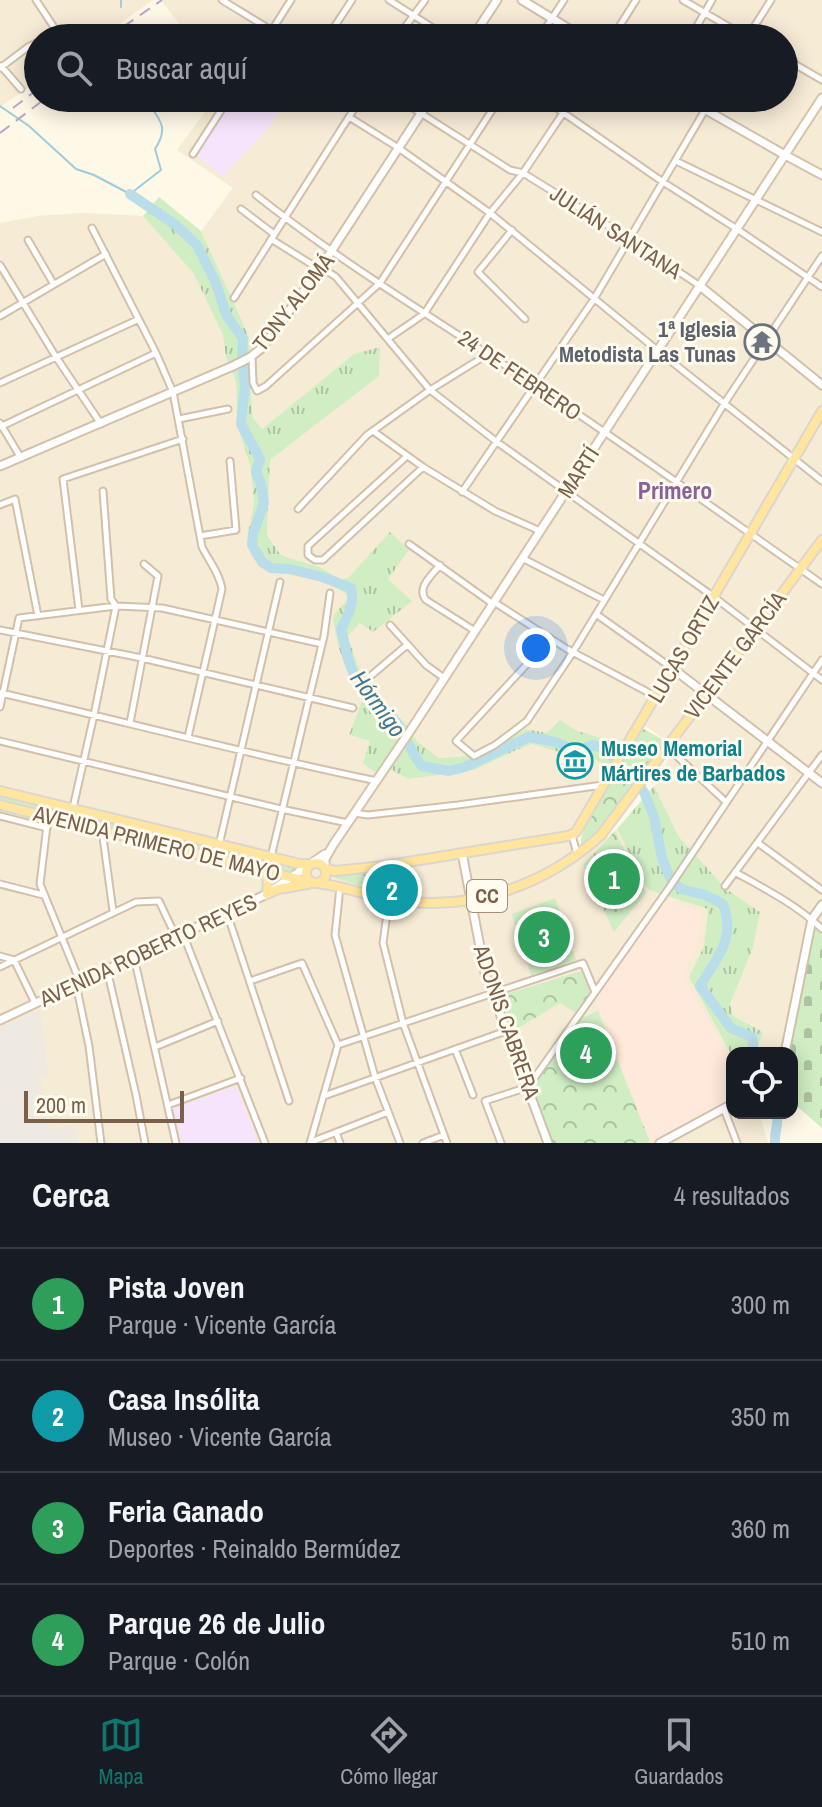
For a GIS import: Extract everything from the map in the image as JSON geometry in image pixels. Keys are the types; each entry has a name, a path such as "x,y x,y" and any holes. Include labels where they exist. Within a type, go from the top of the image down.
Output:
{"main road":[{"name":"LUCAS ORTIZ","path":"572,835 579,829 605,785 822,411"},
{"name":"VICENTE GARCÍA","path":"316,883 407,902 470,900 525,885 577,855 601,835 822,540"},
{"name":"AVENIDA PRIMERO DE MAYO","path":"0,791 219,846 312,864"},
{"name":"AVENIDA PRIMERO DE MAYO","path":"0,805 316,883"},
{"path":"316,883 309,880 306,874 312,864 319,863 335,871 383,866 572,835"},
{"path":"383,866 374,877 375,891 384,898"},
{"path":"259,868 268,880 267,894 290,886 316,883 325,878 325,868"}],"street":[{"path":"36,0 52,24"},
{"path":"222,0 262,24"},
{"path":"276,24 291,0"},
{"path":"336,24 352,0"},
{"path":"389,0 427,24"},
{"path":"408,24 425,0"},
{"path":"481,24 497,0"},
{"path":"522,0 560,24"},
{"path":"549,24 564,0"},
{"path":"621,24 636,0"},
{"path":"683,0 723,24"},
{"path":"698,24 712,0"},
{"path":"756,24 771,0"},
{"path":"21,89 1,66 24,50"},
{"path":"798,66 822,80"},
{"name":"MARTÍ","path":"325,868 325,859 333,845 822,98"},
{"path":"193,154 220,112"},
{"path":"234,298 352,112"},
{"name":"JULIÁN SANTANA","path":"421,112 510,170 523,173 630,239 700,286 822,385"},
{"name":"TONY ALOMÁ","path":"0,466 233,366 262,348 333,251 421,112"},
{"path":"251,357 253,383 257,391 380,283 491,112"},
{"path":"560,112 822,287"},
{"path":"462,492 594,299 703,112"},
{"path":"710,112 822,175"},
{"path":"389,338 424,314 490,213 523,173 563,114"},
{"path":"349,117 490,213 822,481"},
{"path":"676,161 822,232"},
{"name":"24 DE FEBRERO","path":"256,195 424,314 535,385 822,584"},
{"path":"241,209 272,236 336,277 430,390 565,492 640,542 822,680"},
{"path":"92,228 173,392 202,547 221,578 222,589 188,737"},
{"path":"512,230 478,272 525,319"},
{"path":"28,240 53,283"},
{"path":"0,316 106,254"},
{"path":"549,637 456,741 474,756 527,721 573,652 724,404 822,256"},
{"path":"0,265 101,424"},
{"path":"0,383 138,320"},
{"path":"21,458 1,425 156,353"},
{"path":"298,509 373,431 488,354"},
{"path":"179,419 228,409"},
{"path":"373,431 462,492 540,531"},
{"path":"79,610 63,479 183,439"},
{"path":"407,456 308,546 308,555 315,560 323,560 423,467"},
{"path":"200,536 236,530 230,461"},
{"path":"70,821 116,606 111,599 103,491"},
{"path":"0,505 15,499 38,616"},
{"path":"409,544 493,603 573,652 655,696"},
{"path":"522,558 604,600"},
{"path":"130,723 158,576 144,564"},
{"path":"440,565 421,592 422,596 475,631"},
{"path":"219,846 280,582"},
{"path":"271,857 322,644 330,593"},
{"path":"0,707 19,618 116,606 152,608 322,644"},
{"path":"596,614 822,783"},
{"path":"390,625 426,665 444,678"},
{"path":"0,630 142,658 353,708"},
{"path":"367,679 407,645"},
{"path":"501,1143 485,1101 528,1087 669,888 822,660"},
{"path":"2,693 292,764 377,781"},
{"path":"0,741 348,823"},
{"path":"666,747 726,802"},
{"path":"725,886 822,757"},
{"path":"354,813 368,815 458,805 605,785"},
{"path":"0,816 47,828"},
{"path":"48,816 40,884 78,983 101,1143"},
{"path":"102,829 113,911"},
{"path":"572,835 577,855"},
{"path":"758,843 822,890"},
{"name":"MARTÍ","path":"312,864 333,845"},
{"name":"ADONIS CABRERA","path":"462,853 485,973 548,1143"},
{"name":"AVENIDA ROBERTO REYES","path":"0,1020 267,894 312,864"},
{"path":"735,872 777,896 822,929"},
{"path":"0,884 43,895"},
{"path":"340,886 335,935 375,1077 400,1143"},
{"path":"384,898 383,943 403,1023 447,1143"},
{"path":"0,967 113,911 136,902 159,901 180,935 218,1021 265,1143"},
{"path":"786,1047 812,919 822,905"},
{"path":"227,913 289,1101"},
{"path":"0,956 14,960 35,1003"},
{"path":"134,957 176,1143"},
{"path":"250,981 302,963 338,1045 310,1143"},
{"path":"338,1045 583,963 595,992"},
{"path":"107,969 145,1143"},
{"path":"155,1047 218,1021"},
{"path":"323,1096 506,1031"},
{"path":"455,1049 473,1095"},
{"path":"168,1105 241,1078"},
{"path":"657,1141 724,1109 737,1143"},
{"path":"310,1143 388,1112"},
{"path":"336,1132 340,1143"},
{"path":"423,1143 444,1135"}],"shaded area":[{"path":"0,0 153,0 119,24 24,24 24,91 0,107"},
{"path":"161,0 822,0 822,929 812,920 788,1047 758,1047 763,1032 733,1016 730,1004 753,948 760,912 726,889 679,837 654,786 661,779 672,745 643,724 618,750 602,738 577,731 547,733 525,729 504,742 468,756 439,758 417,741 407,725 370,689 348,636 360,623 411,600 366,560 348,578 340,579 320,567 280,554 267,535 270,460 379,376 354,354 262,429 253,418 239,314 201,231 233,188 177,150 205,112 798,112 798,24 179,24"},
{"path":"225,112 279,112 266,131 223,176 196,156"},
{"path":"85,213 143,216 194,274 224,335 226,357 236,382 237,425 250,463 254,503 248,533 270,570 338,587 349,597 333,616 352,683 363,698 349,735 370,741 385,765 408,779 474,770 532,744 555,751 588,755 609,768 574,831 583,856 617,829 648,890 708,909 704,946 689,977 727,1047 726,1119 761,1119 768,1143 0,1143 0,223 38,216"},
{"path":"665,899 702,912 697,947 682,975 726,1050 726,1102 650,1142 595,997"},
{"path":"40,1009 48,1075 40,1077 48,1129 75,1125 78,1143 0,1143 0,1028"},
{"path":"236,1086 258,1141 182,1143 173,1108"}],"green space":[{"path":"159,197 201,231 239,314 250,341 253,418 262,429 354,354 380,347 379,376 270,460 267,535 280,554 320,567 340,579 348,578 390,532 409,550 388,579 412,601 373,632 360,623 348,636 370,689 407,725 417,741 439,758 468,756 504,742 525,729 547,733 560,720 577,731 602,738 618,750 609,768 588,755 555,751 532,744 474,770 408,779 385,766 375,772 363,763 370,741 349,735 363,698 342,659 333,616 349,597 319,581 262,568 251,555 248,533 254,503 250,464 237,425 236,382 226,357 223,335 194,274 143,216"},
{"path":"642,728 665,741 615,812 581,845 585,826"},
{"path":"654,786 679,837 726,889 760,912 753,948 730,1004 733,1016 763,1032 758,1047 727,1047 689,977 704,946 708,909 648,890 617,829"},
{"path":"0,795 63,811 61,815 0,801"},
{"path":"82,816 300,869 295,873 80,820"},
{"path":"615,831 646,893 614,932 583,865"},
{"path":"371,870 371,889 332,877 332,875"},
{"path":"555,898 576,960 531,975 512,914"},
{"path":"814,928 822,932 822,1128 798,1107 798,1047 791,1047"},
{"path":"582,971 590,992 576,1013 560,1003 513,1031 500,996"},
{"path":"598,1011 649,1143 552,1143 532,1087 581,1018"}],"waterway":[{"path":"121,0 121,7"},
{"name":"Hórmigo","path":"0,106 29,126 76,169 130,194 161,170 155,149 162,128 155,112"},
{"name":"Hórmigo","path":"130,194 177,226 197,245 215,281 227,316 243,339 245,386 241,424 260,459 256,472 264,503 252,545 262,562 271,568 322,577 351,588 351,604 341,629 352,669 366,693 397,723 422,766 449,771 465,767 529,737 556,742 577,751 593,745 603,748 615,759 644,792 671,880 681,889 705,895 723,904 726,937 719,956 700,986 731,1028 752,1037 753,1047"},
{"name":"Hórmigo","path":"775,1143 777,1119"}],"railway":[{"path":"127,24 162,0"},
{"path":"13,108 24,100"},
{"path":"0,133 28,112"}],"place":[{"name":"1ª Iglesia Metodista Las Tunas","path":"762,342"},
{"name":"Museo Memorial Mártires de Barbados","path":"575,761"},
{"name":"Pista Joven","path":"614,879"},
{"name":"Casa Insólita","path":"392,890"},
{"name":"Feria Ganado","path":"544,937"},
{"name":"Parque 26 de Julio","path":"586,1053"}],"district":[{"name":"Primero","path":"675,491"}]}
